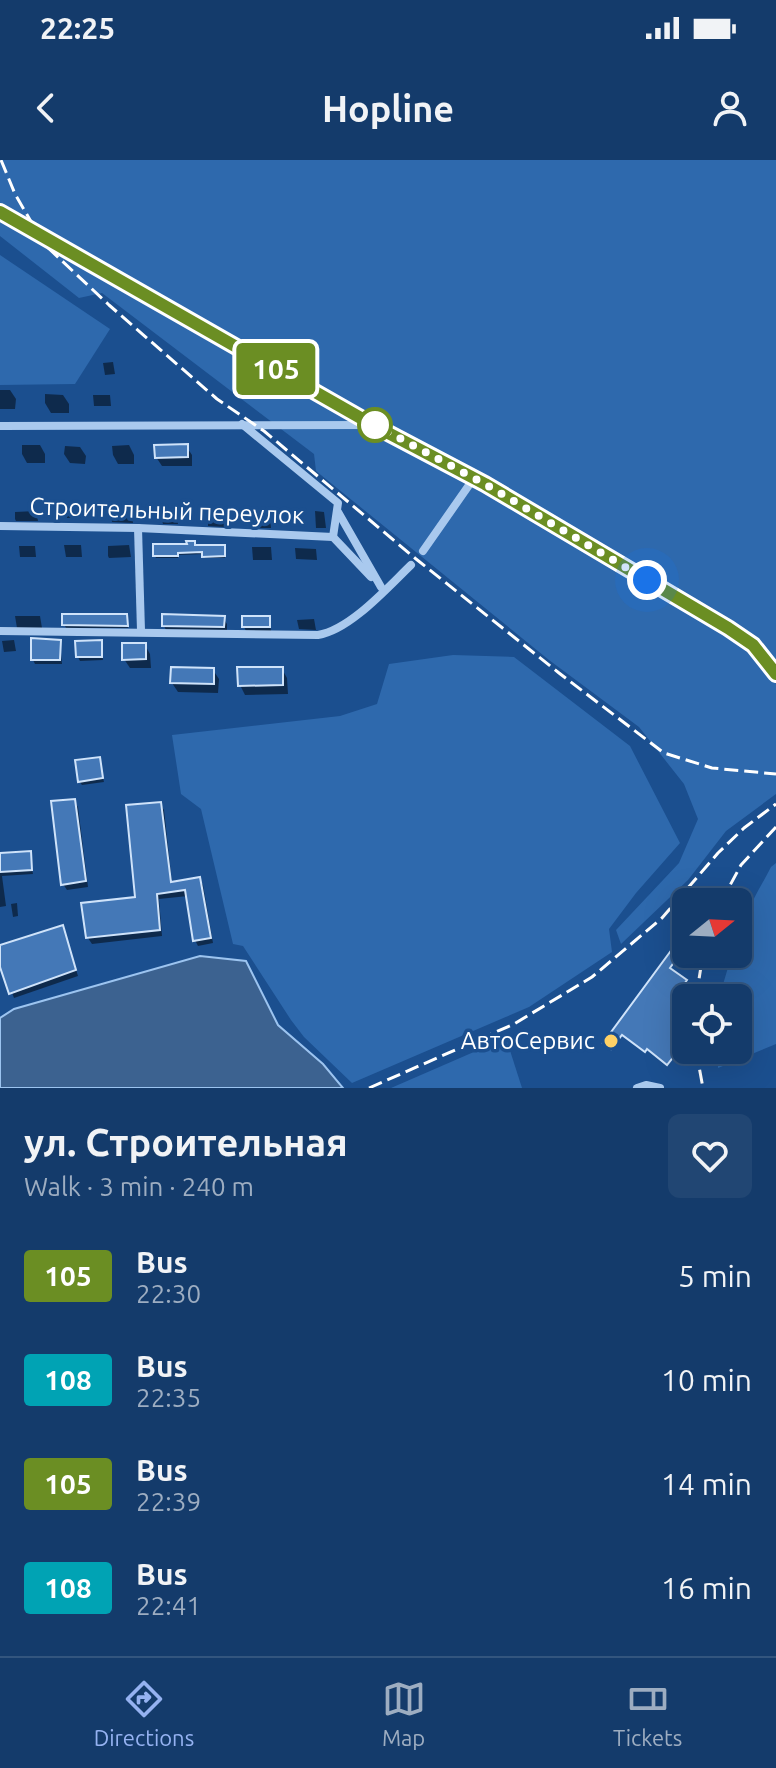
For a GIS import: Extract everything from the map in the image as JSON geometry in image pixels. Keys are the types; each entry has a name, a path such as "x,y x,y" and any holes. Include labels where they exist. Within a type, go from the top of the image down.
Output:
{"street":[{"path":"0,212 373,425 474,478 728,628 753,645 776,674"},
{"path":"242,424 338,503 333,537 383,589"},
{"path":"0,426 373,425"},
{"path":"423,551 474,478"},
{"path":"337,511 383,589"},
{"name":"Строительный переулок","path":"0,526 138,528 333,537"},
{"path":"138,528 141,631"},
{"path":"0,631 332,633 411,565"},
{"path":"637,1088 646,1085 660,1088"}],"shaded area":[{"path":"0,160 776,160 776,794 726,831 688,880 680,888 672,888 672,895 621,944 616,930 679,863 698,819 684,784 639,727 549,660 316,471 314,454 102,293 79,298 0,236"},
{"path":"0,255 110,329 75,384 0,385"},
{"path":"453,655 514,657 630,746 680,843 609,929 612,952 529,1007 352,1083 304,1037 243,946 233,944 201,809 181,794 172,735 340,716 377,704 389,664"},
{"path":"776,863 776,1044 752,1054 752,984 723,984 728,968 752,968 752,903"},
{"path":"200,956 246,961 278,1025 323,1064 343,1088 0,1088 0,1018 14,1009"},
{"path":"506,1038 522,1088 391,1088"}],"building":[{"path":"188,444 188,457 155,458 154,445"},
{"path":"186,541 195,541 195,545 225,545 225,556 202,557 202,552 153,556 153,544 187,544"},
{"path":"62,614 127,614 128,626 62,625"},
{"path":"162,614 225,616 224,627 162,626"},
{"path":"242,616 270,616 270,627 242,627"},
{"path":"31,638 61,640 60,660 31,660"},
{"path":"102,640 102,657 76,657 75,641"},
{"path":"122,643 146,643 146,659 122,660"},
{"path":"171,667 214,668 214,684 170,683"},
{"path":"237,667 283,667 283,685 238,686"},
{"path":"100,757 103,778 78,782 75,760"},
{"path":"75,799 86,881 61,885 51,801"},
{"path":"161,802 171,882 200,877 211,938 193,941 185,890 157,894 160,930 86,938 81,903 135,897 126,805"},
{"path":"31,851 32,870 0,872 0,853"},
{"path":"63,925 76,970 9,994 0,967 0,945"},
{"path":"672,949 670,968 687,980 684,984 672,984 672,1059 667,1065 622,1035 611,1049 603,1043"}],"railway":[{"path":"1,160 15,194 44,244 109,305 217,399 264,431 416,559 559,673 664,753 712,768 776,774"},
{"path":"369,1088 514,1024 592,977 662,918 718,853 776,804"},
{"path":"729,888 741,865 776,827"},
{"path":"698,984 701,968"},
{"path":"699,1064 703,1088"}],"bus line":[{"name":"105","path":"0,212 373,425 485,484 728,628 753,645 776,674"}],"place":[{"name":"АвтоСервис","path":"611,1041"}],"route":[{"path":"375,425 485,484 647,580"}]}
